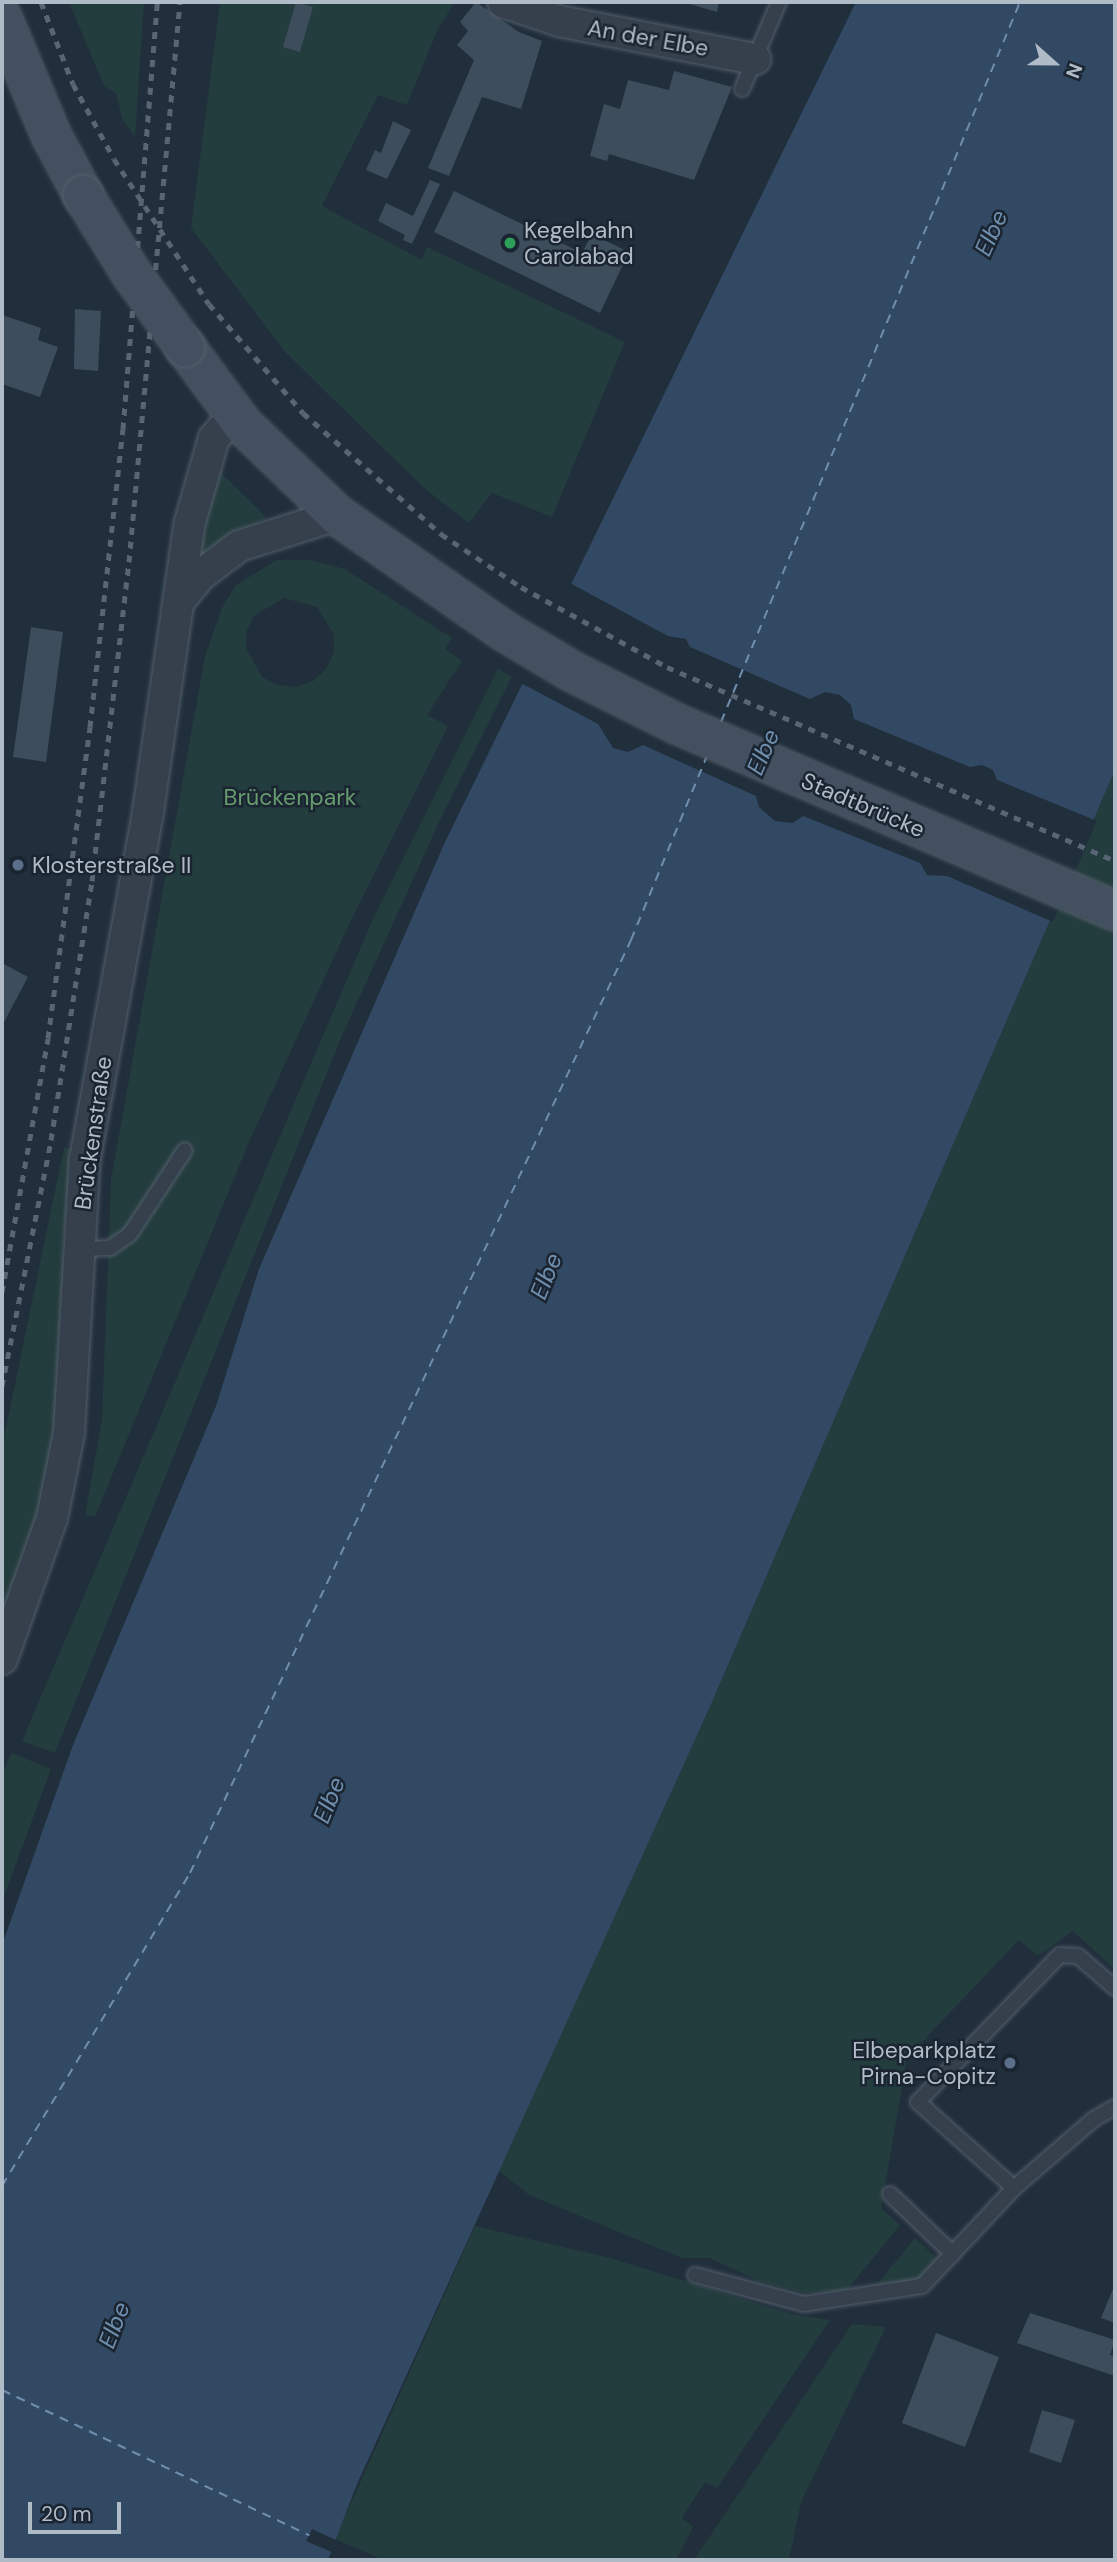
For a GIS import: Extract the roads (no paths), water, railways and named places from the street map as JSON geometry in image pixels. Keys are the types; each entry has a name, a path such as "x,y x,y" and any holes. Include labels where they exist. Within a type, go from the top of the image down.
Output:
{"main road":[{"name":"Stadtbrücke","path":"2,18 51,135 83,195 185,348 235,414 281,465 337,515 504,631 582,677 713,740 1115,911"}],"street":[{"name":"An der Elbe","path":"503,2 568,23 624,30 755,60"},
{"name":"Brückenstraße","path":"2,1659 52,1518 69,1433 77,1359 78,1249 86,1159 148,812 179,601 202,470 214,438 235,414"},
{"path":"179,601 202,574 239,546 337,515"}],"lane":[{"path":"742,89 779,2"},
{"path":"78,1249 110,1248 130,1234 185,1150"},
{"path":"1014,2188 918,2102 1060,1955 1078,1956 1115,1988"},
{"path":"695,2276 804,2304 922,2286 1014,2188 1094,2119 1115,2107"},
{"path":"890,2194 953,2254"}],"water":[{"name":"Elbe","path":"856,2 1115,2 1115,770 709,1709 357,2484 328,2560 2,2560 2,1945 73,1745 216,1406 259,1269 445,842"}],"railway":[{"path":"41,2 73,84 114,159 209,304 303,413 441,534 521,587 667,667 1115,861"},
{"path":"2,1292 48,1038 90,727 123,429 157,2"},
{"path":"2,1386 51,1140 92,881 129,562 180,2"}],"place":[{"name":"Kegelbahn Carolabad","path":"510,243"},
{"name":"Klosterstraße II","path":"18,865"},
{"name":"Elbeparkplatz Pirna-Copitz","path":"1010,2063"}],"park label":[{"name":"Brückenpark","path":"290,797"}]}
